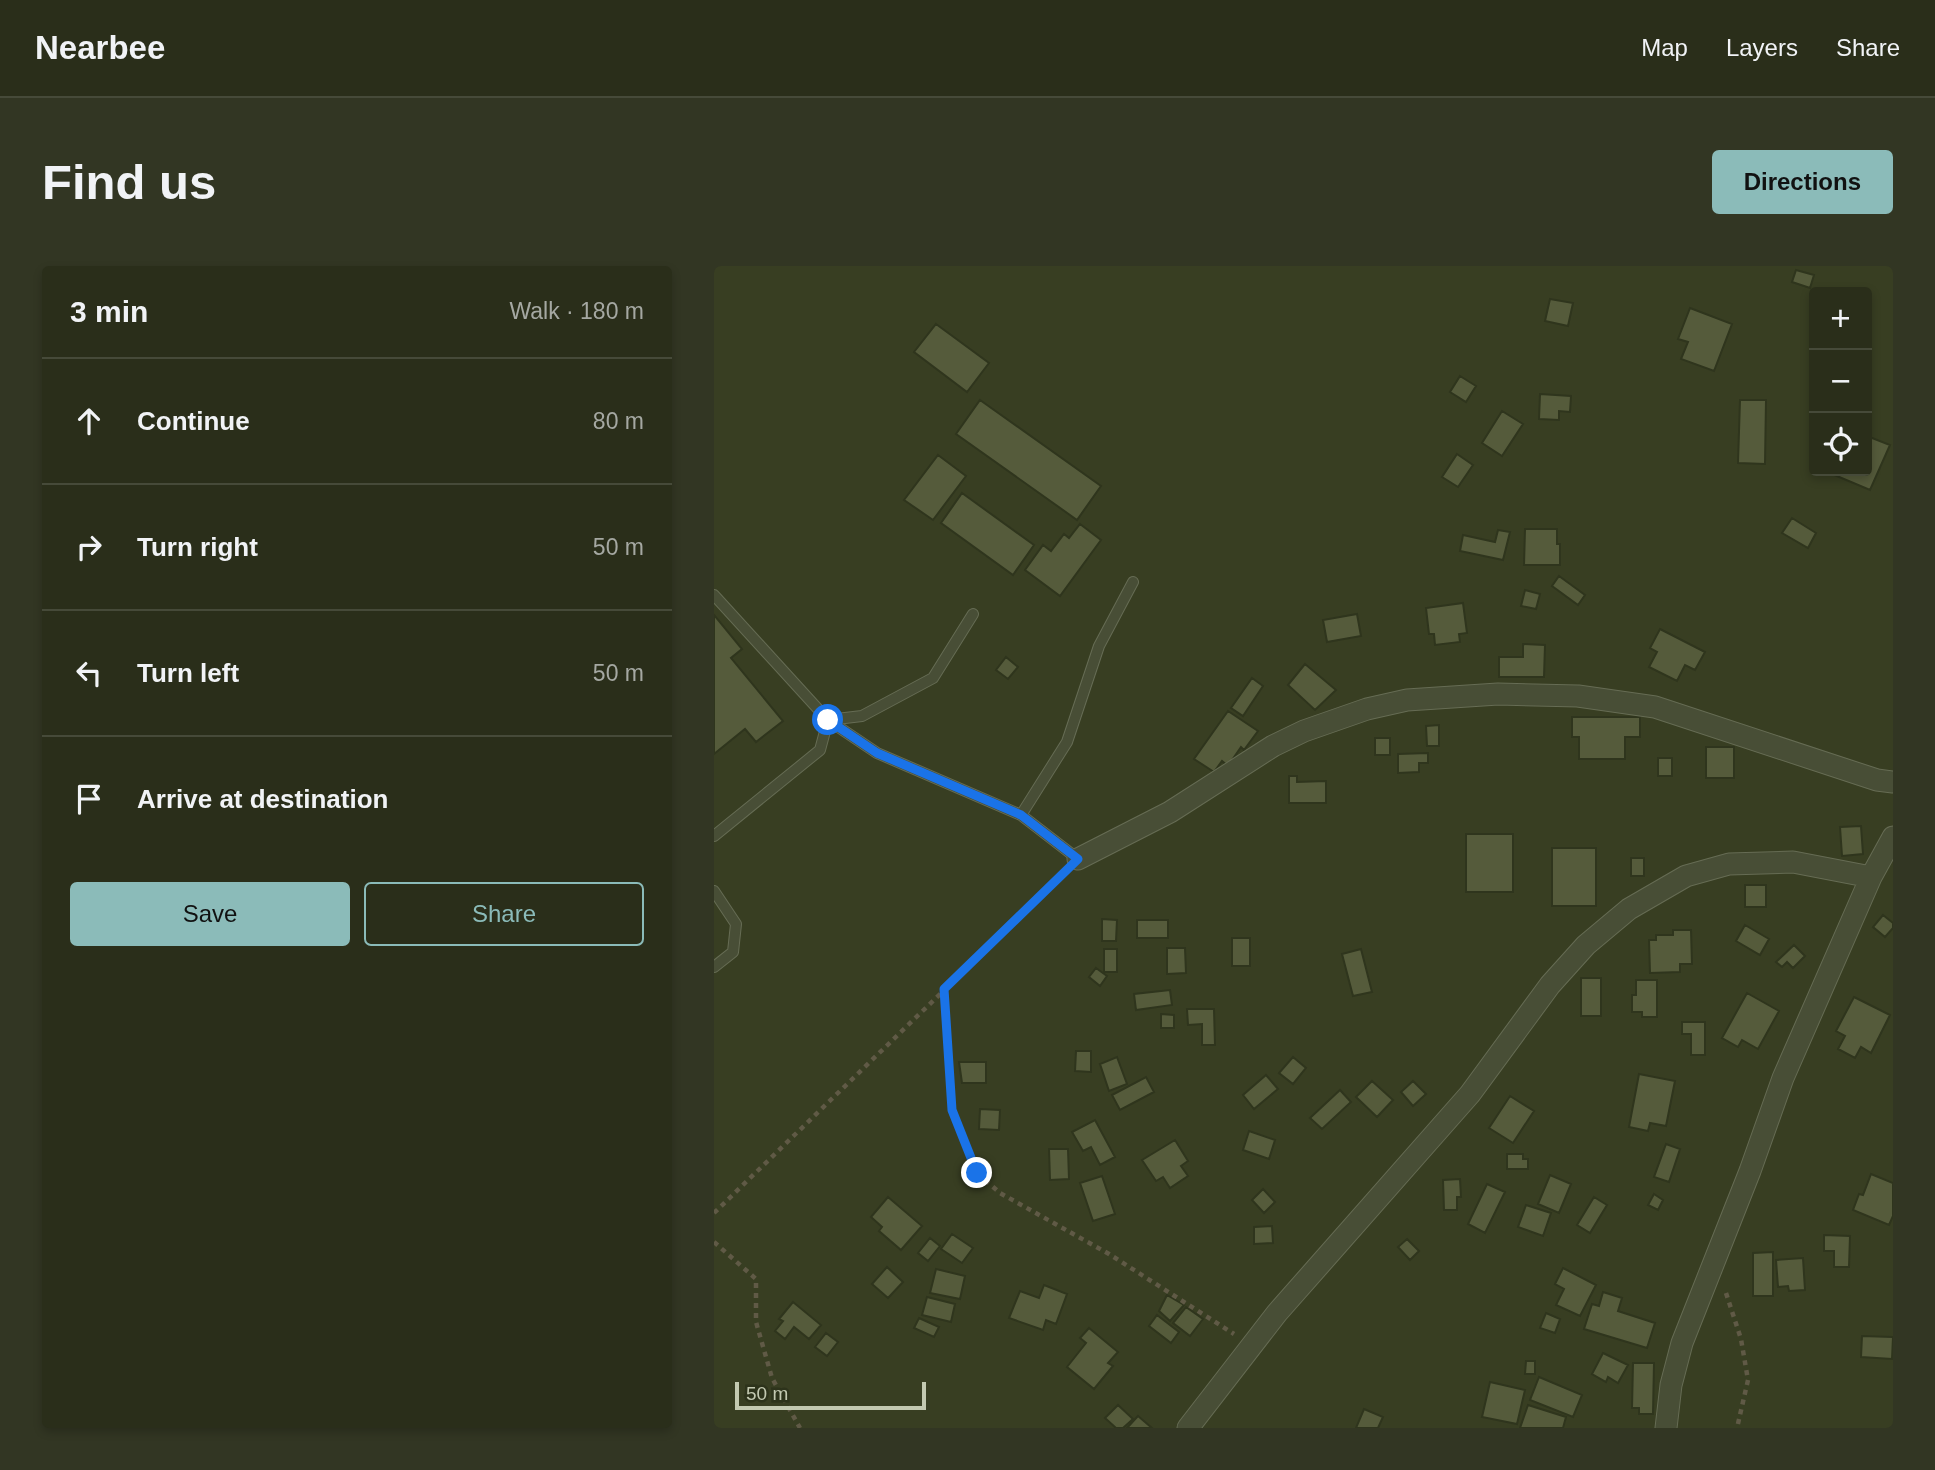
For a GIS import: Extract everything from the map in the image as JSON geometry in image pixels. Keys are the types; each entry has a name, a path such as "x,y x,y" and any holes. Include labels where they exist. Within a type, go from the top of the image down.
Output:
{"street":[{"path":"1078,859 1170,812 1264,751 1304,731 1367,709 1407,700 1498,694 1578,696 1655,708 1877,780 1893,782"},
{"path":"1666,1428 1671,1385 1682,1343 1783,1078 1871,877 1893,837"},
{"path":"1188,1428 1330,1251 1470,1094 1550,985 1586,945 1629,909 1686,876 1728,864 1793,862 1871,877"}],"lane":[{"path":"1021,815 1067,742 1099,646 1133,582"},
{"path":"714,595 828,720 877,753 1021,815 1078,859"},
{"path":"828,720 862,716 933,678 973,614"},
{"path":"714,836 820,750 828,720"},
{"path":"714,891 736,925 733,952 714,967"}],"path":[{"path":"714,1213 1078,859"},
{"path":"944,989 952,1110 977,1173 1000,1193 1110,1254 1252,1345"},
{"path":"714,1242 756,1279 756,1322 772,1378 800,1428"},
{"path":"1715,1260 1741,1339 1748,1380 1737,1428"}],"building":[{"path":"1796,270 1814,275 1809,288 1792,282"},
{"path":"1550,299 1573,303 1568,326 1545,321"},
{"path":"1690,308 1732,324 1714,371 1681,359 1688,342 1678,339"},
{"path":"936,324 989,363 967,392 914,352"},
{"path":"1460,376 1476,386 1466,402 1450,392"},
{"path":"1540,394 1571,396 1570,412 1559,411 1559,420 1539,419"},
{"path":"980,400 1101,486 1077,520 956,434"},
{"path":"1740,400 1766,400 1765,464 1738,463"},
{"path":"1502,411 1523,424 1502,456 1482,443"},
{"path":"1872,438 1890,445 1870,490 1837,476 1872,476"},
{"path":"1457,454 1473,465 1458,487 1442,477"},
{"path":"938,455 966,476 933,520 904,500"},
{"path":"962,493 1034,545 1013,575 941,523"},
{"path":"1792,518 1816,533 1808,548 1782,533"},
{"path":"1080,524 1101,540 1060,596 1025,570 1043,545 1051,551 1064,534 1069,538"},
{"path":"1525,529 1557,529 1560,565 1524,565"},
{"path":"1498,530 1510,532 1503,560 1460,551 1463,535 1495,542"},
{"path":"1559,576 1585,595 1578,605 1552,586"},
{"path":"1525,590 1540,594 1536,609 1521,606"},
{"path":"1463,603 1467,633 1459,634 1460,642 1435,645 1434,634 1429,634 1426,608"},
{"path":"1357,614 1361,636 1327,642 1323,620"},
{"path":"714,615 742,649 731,658 783,721 756,742 745,729 714,754"},
{"path":"1660,629 1705,652 1695,670 1685,665 1677,681 1649,667 1657,652 1650,648"},
{"path":"1523,644 1545,645 1544,677 1499,677 1499,657 1523,657"},
{"path":"1006,657 1018,667 1008,679 996,670"},
{"path":"1305,664 1336,690 1315,710 1288,685"},
{"path":"1252,678 1263,686 1243,716 1231,708"},
{"path":"1228,711 1258,731 1244,750 1241,747 1228,766 1222,761 1214,772 1194,759"},
{"path":"1572,717 1640,717 1640,737 1625,737 1625,759 1579,759 1579,737 1572,737"},
{"path":"1439,725 1439,746 1427,746 1426,726"},
{"path":"1375,738 1390,738 1390,755 1375,755"},
{"path":"1706,747 1734,747 1734,778 1706,778"},
{"path":"1428,753 1428,763 1419,763 1419,772 1398,773 1398,754"},
{"path":"1658,758 1672,758 1672,776 1658,776"},
{"path":"1289,776 1297,776 1297,782 1326,781 1326,803 1289,803"},
{"path":"1861,826 1863,854 1842,856 1840,827"},
{"path":"1466,834 1513,834 1513,892 1466,892"},
{"path":"1552,848 1596,848 1596,906 1552,906"},
{"path":"1631,858 1644,858 1644,876 1631,876"},
{"path":"1745,885 1766,885 1766,907 1745,907"},
{"path":"1883,915 1893,923 1893,928 1885,937 1873,927"},
{"path":"1102,919 1117,920 1116,941 1102,941"},
{"path":"1137,920 1168,920 1168,938 1137,938"},
{"path":"1745,925 1769,939 1760,955 1736,941"},
{"path":"1673,930 1691,930 1692,964 1680,964 1680,972 1650,973 1649,940 1656,940 1656,935 1673,935"},
{"path":"1232,938 1250,938 1250,966 1232,966"},
{"path":"1794,945 1805,956 1793,968 1787,962 1782,967 1776,962"},
{"path":"1167,948 1185,948 1186,973 1167,974"},
{"path":"1104,949 1117,949 1117,972 1104,972"},
{"path":"1361,949 1372,992 1353,996 1342,954"},
{"path":"1096,968 1107,976 1100,986 1089,977"},
{"path":"1581,978 1601,978 1601,1016 1581,1016"},
{"path":"1636,980 1657,980 1657,1017 1642,1017 1642,1012 1632,1012 1632,995 1636,995"},
{"path":"1170,990 1172,1005 1136,1010 1134,994"},
{"path":"1747,993 1779,1011 1758,1049 1742,1040 1738,1047 1722,1038"},
{"path":"1854,997 1890,1015 1871,1053 1861,1047 1855,1058 1838,1049 1845,1036 1836,1031"},
{"path":"1187,1009 1214,1009 1215,1045 1202,1045 1202,1024 1188,1025"},
{"path":"1161,1014 1174,1015 1174,1028 1161,1028"},
{"path":"1682,1022 1705,1022 1705,1055 1691,1055 1691,1034 1682,1034"},
{"path":"1076,1051 1091,1051 1091,1072 1075,1071"},
{"path":"1117,1057 1127,1084 1109,1091 1100,1064"},
{"path":"1293,1057 1306,1068 1293,1084 1279,1073"},
{"path":"959,1062 986,1062 986,1083 962,1083"},
{"path":"1639,1074 1675,1081 1666,1126 1650,1123 1648,1131 1629,1127"},
{"path":"1266,1075 1278,1089 1254,1109 1243,1095"},
{"path":"1146,1077 1154,1092 1120,1110 1112,1095"},
{"path":"1372,1081 1393,1100 1377,1117 1356,1097"},
{"path":"1413,1081 1426,1094 1413,1106 1401,1092"},
{"path":"1340,1090 1351,1102 1322,1129 1310,1118"},
{"path":"1510,1096 1534,1111 1513,1143 1489,1128"},
{"path":"980,1109 1000,1110 999,1130 979,1129"},
{"path":"1095,1120 1115,1157 1100,1165 1091,1147 1083,1151 1072,1132"},
{"path":"1249,1131 1275,1140 1269,1159 1243,1150"},
{"path":"1175,1140 1188,1161 1181,1166 1188,1176 1170,1188 1163,1177 1156,1181 1142,1160"},
{"path":"1666,1144 1680,1149 1669,1182 1654,1177"},
{"path":"1049,1149 1068,1149 1069,1179 1050,1180"},
{"path":"1507,1154 1523,1154 1523,1159 1528,1159 1528,1169 1507,1169"},
{"path":"1871,1174 1893,1183 1893,1216 1889,1225 1853,1210 1859,1194 1863,1195"},
{"path":"1550,1175 1571,1184 1559,1213 1538,1204"},
{"path":"1102,1176 1115,1214 1093,1221 1080,1183"},
{"path":"1460,1179 1461,1197 1457,1197 1457,1210 1444,1210 1443,1180"},
{"path":"1487,1184 1505,1192 1485,1233 1468,1224"},
{"path":"1263,1189 1275,1202 1264,1213 1252,1200"},
{"path":"1654,1194 1663,1200 1658,1210 1648,1205"},
{"path":"888,1197 922,1226 901,1250 879,1231 882,1227 871,1217"},
{"path":"1594,1197 1607,1205 1590,1233 1577,1225"},
{"path":"1526,1205 1551,1213 1543,1236 1518,1227"},
{"path":"1272,1226 1273,1243 1254,1244 1254,1227"},
{"path":"952,1234 973,1248 962,1263 941,1249"},
{"path":"1824,1235 1850,1236 1849,1267 1834,1267 1834,1251 1824,1251"},
{"path":"930,1238 940,1246 928,1261 918,1253"},
{"path":"1407,1239 1419,1251 1410,1260 1398,1247"},
{"path":"1773,1252 1773,1296 1753,1296 1753,1253"},
{"path":"1803,1258 1805,1290 1789,1291 1788,1286 1778,1287 1776,1260"},
{"path":"887,1267 903,1282 888,1298 872,1284"},
{"path":"1563,1268 1596,1285 1580,1316 1556,1305 1564,1289 1555,1284"},
{"path":"936,1269 965,1276 960,1299 930,1293"},
{"path":"1044,1285 1067,1294 1056,1324 1046,1320 1043,1330 1009,1318 1020,1291 1039,1298"},
{"path":"1603,1292 1622,1298 1618,1311 1655,1323 1647,1348 1584,1329 1592,1304 1599,1306"},
{"path":"1167,1295 1184,1305 1170,1321 1159,1311"},
{"path":"927,1297 955,1304 951,1322 922,1315"},
{"path":"793,1302 821,1325 809,1339 794,1327 785,1339 775,1331 783,1321 779,1319"},
{"path":"1186,1307 1203,1319 1190,1336 1173,1323"},
{"path":"1546,1313 1560,1319 1555,1333 1540,1328"},
{"path":"1157,1315 1179,1332 1171,1343 1149,1326"},
{"path":"919,1318 939,1327 934,1337 914,1328"},
{"path":"1089,1328 1118,1352 1108,1363 1113,1366 1094,1389 1067,1367 1086,1343 1080,1338"},
{"path":"826,1333 838,1342 827,1356 815,1347"},
{"path":"1862,1336 1893,1337 1892,1359 1861,1357"},
{"path":"1603,1353 1628,1365 1618,1383 1608,1377 1606,1382 1592,1374"},
{"path":"1526,1361 1535,1361 1535,1374 1525,1374"},
{"path":"1633,1363 1654,1363 1653,1414 1639,1414 1639,1408 1632,1408"},
{"path":"1539,1377 1582,1395 1573,1417 1530,1400"},
{"path":"1490,1382 1525,1390 1517,1424 1482,1417"},
{"path":"1118,1405 1133,1419 1123,1428 1116,1428 1105,1418"},
{"path":"1528,1405 1566,1417 1563,1428 1520,1428"},
{"path":"1364,1409 1383,1417 1378,1428 1356,1428"},
{"path":"1138,1416 1152,1428 1127,1428"}],"route":[{"path":"828,720 877,753 1021,815 1078,859 944,989 952,1110 977,1173"}]}
